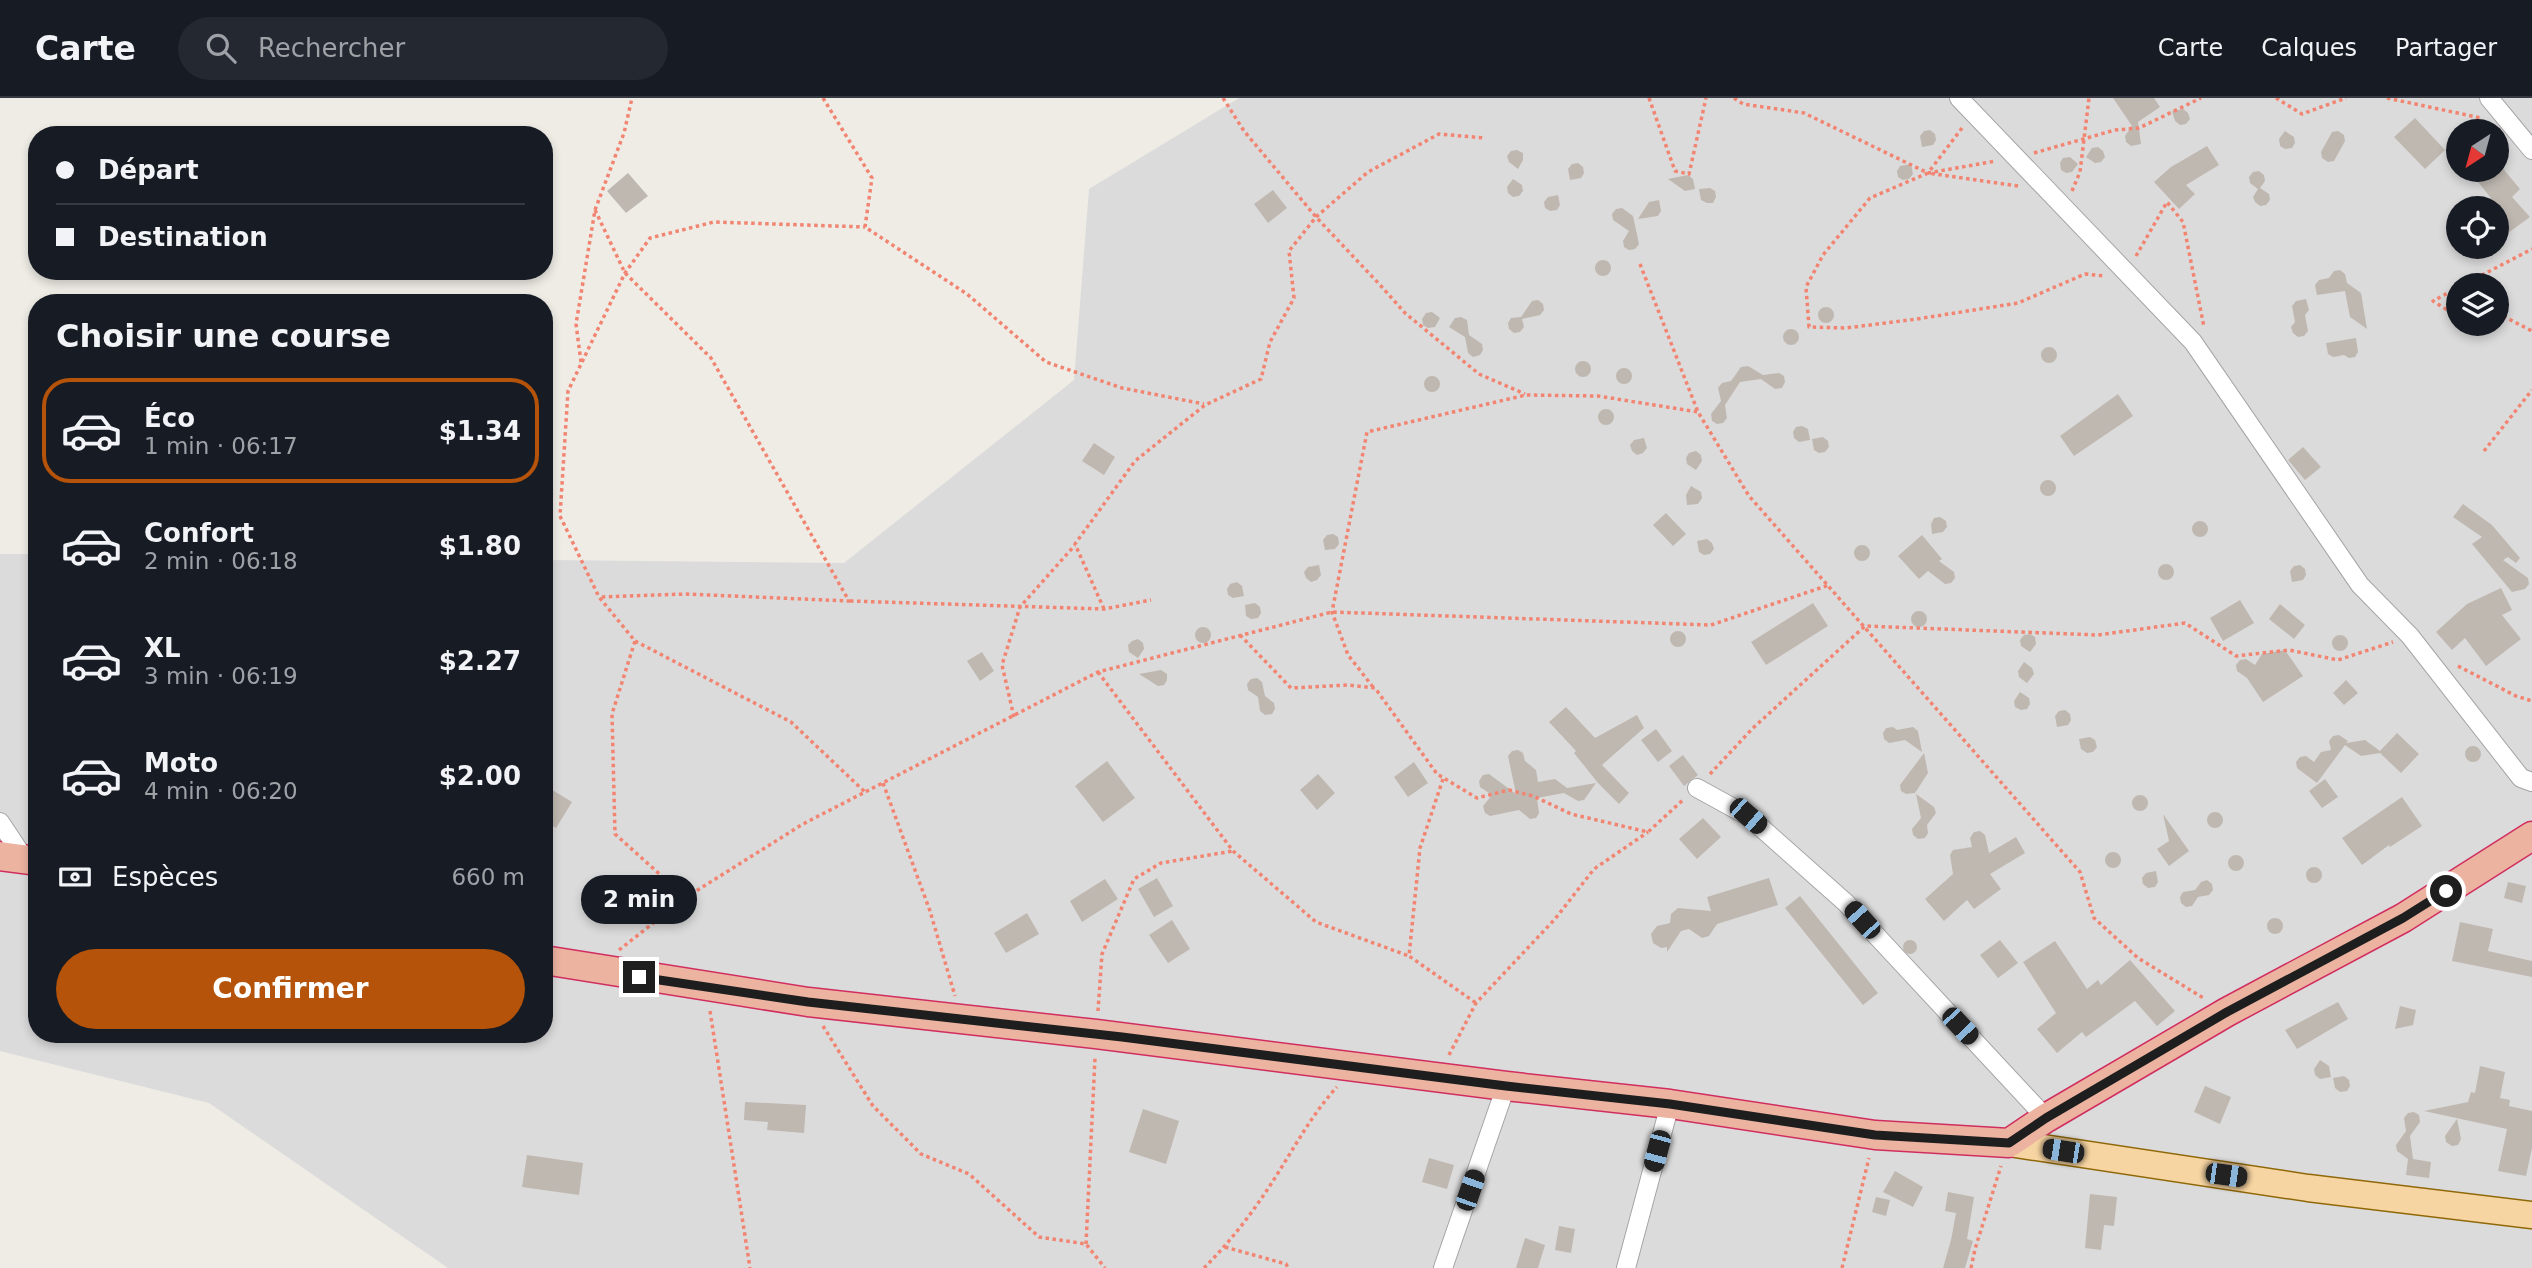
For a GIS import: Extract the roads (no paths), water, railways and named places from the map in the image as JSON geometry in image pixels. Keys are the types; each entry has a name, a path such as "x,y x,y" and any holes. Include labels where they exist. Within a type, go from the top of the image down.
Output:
{"highway":[{"path":"553,962 808,1002 1358,1065 1506,1086 1670,1104 1875,1135 2009,1143 2046,1118 2227,1012 2403,918 2532,836"}],"main road":[{"path":"2009,1143 2308,1188 2532,1215"}],"street":[{"path":"1958,98 2193,342 2360,585 2410,636 2521,778 2532,782"},
{"path":"2489,98 2532,150"},
{"path":"1697,788 1748,816 1846,902 2046,1118"},
{"path":"0,822 20,858"},
{"path":"1443,1268 1506,1086"},
{"path":"1626,1268 1670,1104"}]}
